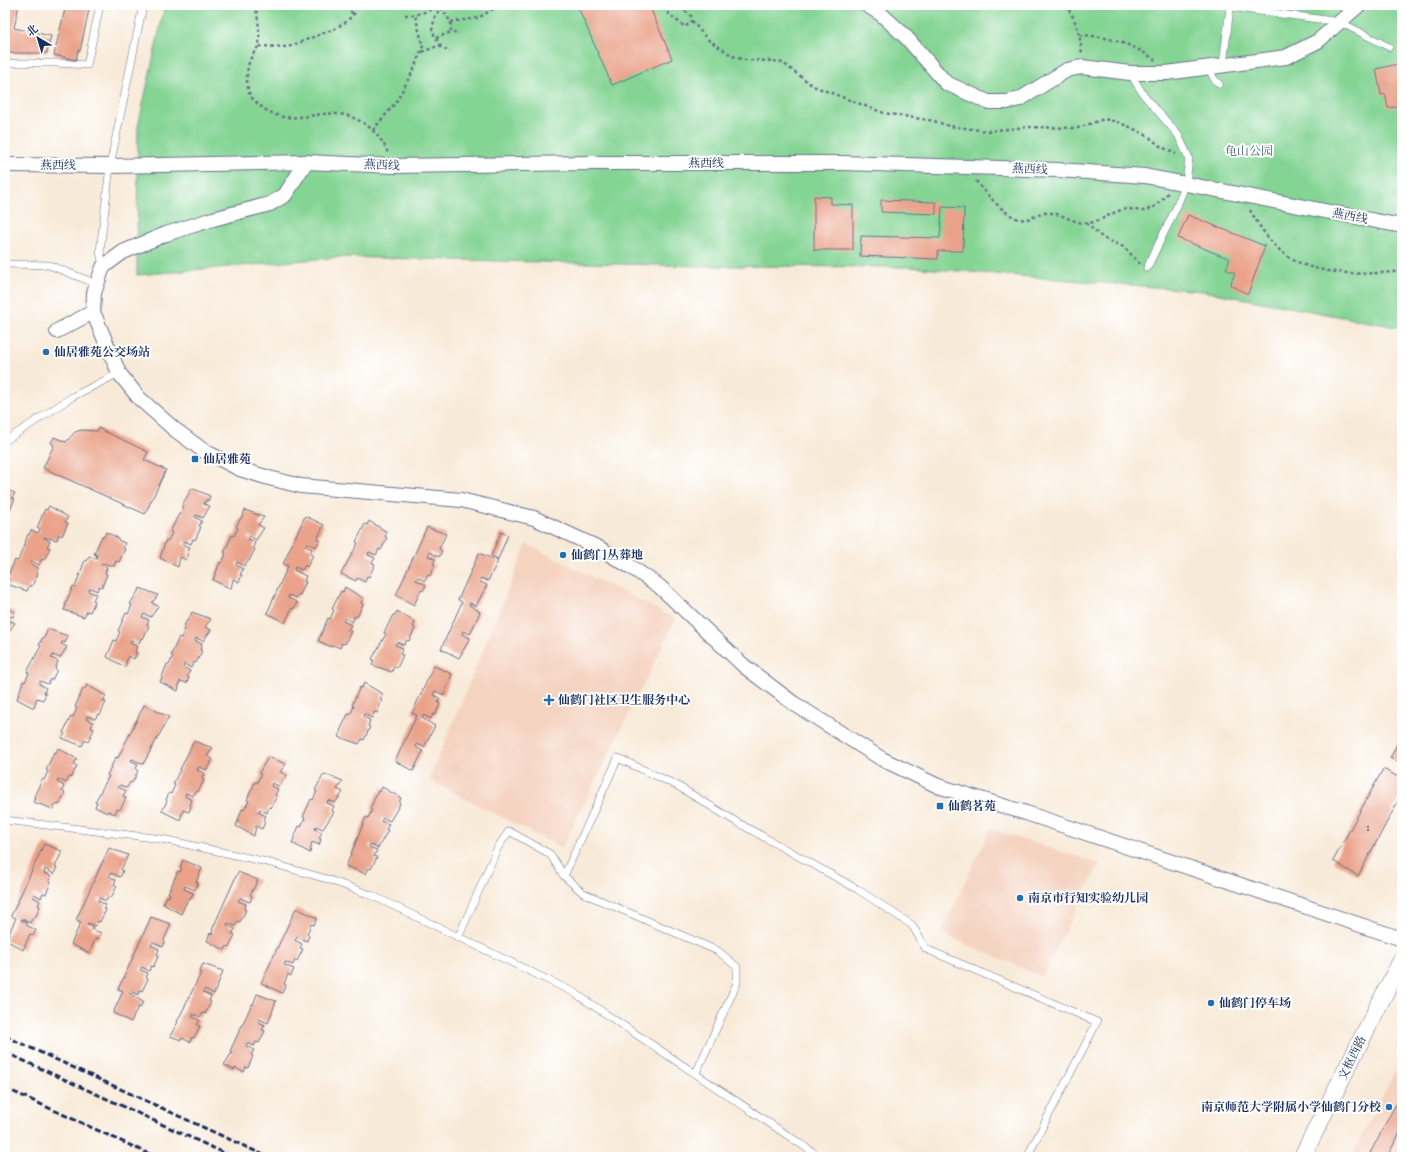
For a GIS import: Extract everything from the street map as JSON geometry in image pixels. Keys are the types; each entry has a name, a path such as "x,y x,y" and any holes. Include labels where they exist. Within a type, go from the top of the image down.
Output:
{"street":[{"path":"867,5 881,14 906,37 946,83 988,102 1007,102 1020,99 1067,70 1082,67 1130,73 1166,73 1286,57 1318,41 1359,5"},
{"name":"燕西线","path":"5,165 110,166 306,162 392,166 590,163 834,163 971,168 1145,176 1402,226"},
{"path":"306,162 285,195 270,204 213,219 166,234 123,252 104,267 97,284 94,293 93,312 119,373 140,398 174,429 204,451 240,469 301,486 469,501 534,518 599,548 659,586 744,666 793,703 882,759 938,786 1026,813 1402,939"},
{"path":"57,331 93,312"},
{"name":"文枢西路","path":"1302,1157 1402,959"}],"lane":[{"path":"5,63 57,63 87,65 100,5"},
{"path":"104,267 100,251 110,166 143,5"},
{"path":"1224,66 1230,7 1340,22 1389,47"},
{"path":"1209,68 1214,79 1219,84"},
{"path":"1130,73 1143,94 1178,135 1189,158 1186,183 1177,206 1147,268"},
{"path":"5,264 49,265 97,284"},
{"path":"5,441 72,397 119,373"},
{"path":"564,876 618,758 676,785 735,821 857,889 912,925 926,949 1097,1022 1027,1157"},
{"path":"5,820 162,839 267,862 327,879 371,895 573,992 820,1157"},
{"path":"458,938 498,847 509,831 550,854 564,876 583,893 718,951 737,967 737,983 696,1074"}],"path":[{"path":"255,5 259,30 259,46 252,55 248,68 247,84 251,96 261,107 274,116 290,118 340,114 358,120 373,130 386,146 392,166"},
{"path":"340,5 354,14"},
{"path":"259,46 288,47 334,30 346,22 354,14 357,5"},
{"path":"429,5 437,8"},
{"path":"438,46 440,45 432,31 435,16 444,5"},
{"path":"451,22 478,18 500,5"},
{"path":"658,5 685,27 692,21"},
{"path":"686,5 685,11 691,16 692,21 707,39 733,56 745,60 774,61 783,63 813,86 884,113 934,121 949,126 987,131 1028,127 1078,128 1104,119 1118,122 1130,127 1148,136 1160,146 1189,158"},
{"path":"1065,5 1071,12 1080,35 1082,67"},
{"path":"405,14 415,15 441,8"},
{"path":"441,8 451,22 451,32"},
{"path":"373,130 396,102 424,46 415,15"},
{"path":"436,38 451,32 459,33"},
{"path":"1080,35 1095,35 1132,46 1153,58 1162,66 1166,73"},
{"path":"421,52 438,46 450,52"},
{"path":"971,168 973,176 984,192 1002,209 1018,219 1028,220 1044,213 1059,214 1086,223 1103,238 1124,247 1137,262 1147,268"},
{"path":"1086,223 1108,217 1127,209 1147,210 1156,205 1169,192 1186,183"},
{"path":"1248,195 1247,204 1265,234 1284,254 1297,262 1323,269 1353,274 1402,271"}],"shaded area":[{"name":"仙鹤门社区卫生服务中心","path":"527,544 676,619 562,848 429,780"},
{"name":"南京市行知实验幼儿园","path":"990,829 1099,864 1042,977 941,933"},
{"name":"南京师范大学附属小学仙鹤门分校","path":"1402,1058 1402,1157 1351,1157"}],"green space":[{"name":"龟山公园","path":"165,5 1402,5 1402,328 1203,291 910,267 701,266 340,257 137,275 138,127"}],"building":[{"path":"5,5 19,5 14,28 51,36 47,53 5,53"},
{"path":"66,5 90,5 80,51 78,50 76,60 54,55"},
{"path":"577,5 649,5 672,59 612,85"},
{"path":"1402,63 1402,106 1388,108 1385,94 1381,95 1376,69"},
{"path":"814,196 831,197 831,204 853,205 853,250 814,250"},
{"path":"881,200 936,202 936,214 881,212"},
{"path":"942,207 964,208 963,251 938,251 938,259 860,256 861,236 940,238"},
{"path":"1188,215 1265,246 1248,294 1230,285 1235,273 1226,269 1230,259 1178,238"},
{"path":"98,428 148,452 144,460 166,470 145,514 43,468 54,445 51,443 54,437 66,442 75,432 81,430 97,431"},
{"path":"5,486 8,487 7,490 15,493 12,498 15,499 9,512 6,510 5,513"},
{"path":"192,488 210,496 208,501 206,500 204,504 210,506 203,518 196,515 195,517 202,521 199,526 201,527 195,540 193,539 191,544 184,541 182,544 190,547 187,553 189,554 186,560 180,557 178,567 160,558 166,540 168,541 172,533 170,532 179,514 181,514 184,506 182,505"},
{"path":"49,506 68,517 65,522 68,523 62,536 59,534 57,540 44,537 50,541 47,547 50,548 44,560 42,559 39,565 32,561 31,564 38,568 36,573 38,574 32,586 30,585 27,591 7,584 9,579 7,578 15,560 18,561 28,534 29,535 31,530 38,533 40,529 37,528 45,509 47,510"},
{"path":"245,510 264,517 258,525 264,528 256,540 249,536 248,539 255,542 253,548 255,549 249,561 247,561 244,566 237,562 236,565 243,569 240,575 242,575 239,582 233,579 231,589 213,580 220,562 222,563 226,554 224,553 232,535 234,536 238,528 236,527"},
{"path":"305,516 324,525 317,539 320,540 316,547 307,543 305,546 312,549 310,554 313,555 307,567 305,565 302,570 295,567 294,570 306,576 304,582 306,582 300,595 299,594 296,598 289,595 288,598 297,602 294,609 292,608 285,623 267,613 288,566 283,564"},
{"path":"369,521 387,532 385,537 387,538 381,550 379,549 376,555 369,552 368,555 375,558 372,563 375,564 369,577 367,576 365,582 357,578 356,581 341,574 358,543 356,542 365,524 367,525"},
{"path":"427,527 446,534 439,549 442,551 439,557 430,552 428,556 435,559 433,564 435,565 430,576 428,575 425,581 418,577 416,580 426,585 423,591 421,590 414,605 396,595"},
{"path":"106,532 125,543 123,548 125,549 119,562 116,561 114,566 102,563 101,565 107,567 105,573 107,574 102,587 99,586 97,591 90,588 88,591 96,594 93,600 95,601 90,612 87,611 84,617 64,610 73,586 75,587 85,560 87,561 89,556 96,559 97,555 94,554 102,536 104,537"},
{"path":"501,532 508,535 498,559 491,556"},
{"path":"479,553 498,561 488,581 481,578 480,582 487,585 476,606 470,603 469,605 480,612 470,634 463,631 462,634 470,638 459,658 441,649 462,602 458,600"},
{"path":"345,587 363,598 361,603 363,604 357,617 355,616 352,622 345,618 343,621 351,625 348,630 351,631 345,644 342,643 340,648 333,645 332,647 318,641 328,618 330,619 334,610 332,609 341,591 343,592"},
{"path":"140,588 158,595 152,603 158,606 151,617 144,614 142,617 149,620 147,625 149,626 143,639 141,638 139,643 131,640 130,643 137,646 135,652 137,653 134,659 128,656 125,667 107,657 114,640 116,641 120,632 118,631 126,613 128,614 132,605 130,604"},
{"path":"5,608 15,612 13,617 10,616 8,620 15,623 7,634 5,633"},
{"path":"397,611 415,622 413,627 415,628 409,641 407,640 404,645 397,642 395,645 403,648 400,654 403,655 397,668 394,666 392,672 372,665 374,660 372,659 386,634 384,633 393,615 395,615"},
{"path":"192,612 211,619 205,627 211,630 203,641 196,638 195,641 202,644 200,650 202,651 196,663 194,662 191,668 184,664 183,667 190,671 187,676 189,677 187,683 180,681 178,691 160,682 167,664 169,665 173,656 171,655 179,637 181,638 185,629 183,628"},
{"path":"48,629 68,636 65,643 62,642 61,644 67,647 60,658 53,655 51,658 58,661 55,669 57,670 52,680 50,679 48,684 40,681 39,684 46,688 44,693 46,694 43,700 37,698 34,708 17,699 23,681 25,682 29,673 27,672"},
{"path":"434,666 452,674 444,695 435,691 433,695 440,698 438,703 440,704 435,715 433,714 431,719 423,715 422,718 435,726 424,747 417,744 416,747 423,751 413,771 395,761 417,715 412,713"},
{"path":"364,683 383,694 380,699 382,700 377,713 374,712 372,718 364,714 363,717 370,720 368,726 370,727 364,740 362,739 359,744 339,737 340,731 348,714 350,715 354,706 352,705 360,687 362,688"},
{"path":"87,685 106,696 103,701 106,702 100,715 98,714 95,719 87,716 86,719 93,722 91,728 94,729 88,742 85,740 82,746 62,738 65,734 63,733 71,716 73,717 77,708 75,707 83,689 85,689"},
{"path":"144,705 169,717 143,764 132,759 131,761 138,764 136,769 138,771 132,783 130,782 127,788 120,785 118,787 126,791 123,796 126,798 120,810 117,809 115,814 108,811 107,813 95,807 97,802 95,802 109,776 107,775 116,757 118,758"},
{"path":"1402,735 1402,764 1390,758"},
{"path":"194,741 213,748 207,756 213,759 206,770 199,767 197,770 204,773 202,779 204,780 198,792 196,791 193,796 186,793 185,796 192,800 191,806 189,812 183,810 180,820 162,811 169,793 171,794 175,785 173,784"},
{"path":"58,748 77,759 74,764 77,766 71,778 69,777 66,783 58,779 57,782 64,786 62,791 65,793 59,805 56,804 53,809 33,802 42,779 44,780 48,771 46,770 54,752 56,753"},
{"path":"268,757 286,764 280,772 287,775 279,786 272,783 271,786 278,789 275,795 277,796 271,808 269,807 267,813 260,809 258,812 266,816 263,821 265,822 262,829 256,826 254,836 236,826 242,809 244,810 249,801 247,800 255,782 257,783 261,774 259,773"},
{"path":"1383,769 1402,779 1402,794 1358,876 1333,861"},
{"path":"324,774 343,781 337,789 343,792 335,803 328,800 327,803 334,806 332,811 334,812 323,829 316,826 315,829 322,832 319,838 321,839 319,845 312,842 310,853 292,843 299,826 301,827 305,818 303,817 311,799 313,800 317,791 315,790"},
{"path":"382,787 401,798 400,804 390,821 383,818 381,821 389,824 386,829 388,830 378,848 370,844 369,847 377,850 374,856 377,857 371,869 369,868 366,874 346,866 366,817 368,818 372,810 370,809 378,791 380,792"},
{"path":"44,844 62,851 55,867 57,867 54,874 45,869 44,873 51,876 49,881 51,882 46,894 43,893 41,898 34,894 33,897 40,901 38,905 40,906 35,918 33,917 30,923 22,919 21,920 27,923 26,925 36,930 33,936 30,934 23,950 6,940 16,918 11,916"},
{"path":"109,848 128,855 121,870 123,871 120,877 111,873 109,876 116,880 114,884 117,886 111,898 109,896 106,901 99,898 98,901 106,905 104,909 106,910 100,922 98,921 96,926 87,924 93,927 91,929 101,933 98,939 96,938 89,953 71,944 81,922 76,920"},
{"path":"183,860 202,868 196,882 198,883 195,890 185,886 184,889 193,893 190,900 188,899 181,914 163,904 167,896 169,897 170,893 168,893 178,871 180,872 182,869 180,868"},
{"path":"238,872 258,880 250,895 252,896 250,902 240,898 238,901 246,904 244,909 246,910 240,922 238,921 235,926 228,923 227,925 235,929 232,934 235,935 229,947 227,946 225,950 207,941 210,933 212,934 212,930"},
{"path":"296,908 317,918 314,925 311,924 307,934 309,935 307,941 297,937 295,940 302,944 300,948 303,949 297,961 295,960 293,965 285,962 284,965 294,969 291,976 288,974 284,984 286,985 282,993 261,983"},
{"path":"151,917 171,924 164,940 163,947 153,942 151,945 159,949 157,954 159,955 153,967 151,966 149,971 142,967 140,970 148,973 146,978 148,979 142,991 140,990 138,995 130,991 129,993 143,1002 140,1008 138,1007 131,1022 113,1013 123,991 118,989 124,977 125,978"},
{"path":"203,964 223,971 214,994 205,989 203,992 211,996 209,1001 211,1002 205,1014 203,1013 200,1017 193,1014 192,1017 200,1020 197,1025 200,1026 194,1038 192,1037 190,1042 182,1038 181,1040 170,1036 201,973 199,972"},
{"path":"257,994 276,1001 268,1023 259,1019 258,1022 265,1025 262,1030 265,1031 259,1043 256,1042 254,1046 247,1043 246,1046 254,1050 251,1055 253,1056 248,1068 246,1067 244,1072 235,1068 234,1070 224,1065 232,1052 230,1051"},
{"path":"1402,1092 1402,1129 1389,1153 1396,1157 1368,1157"}],"railway":[{"path":"5,1036 268,1157"},
{"path":"5,1052 233,1157"},
{"path":"5,1088 156,1157"}],"place":[{"name":"仙居雅苑公交场站","path":"46,352"},
{"name":"仙居雅苑","path":"195,459"},
{"name":"仙鹤门丛葬地","path":"563,555"},
{"name":"仙鹤门社区卫生服务中心","path":"549,700"},
{"name":"仙鹤茗苑","path":"940,806"},
{"name":"南京市行知实验幼儿园","path":"1020,898"},
{"name":"仙鹤门停车场","path":"1211,1003"},
{"name":"南京师范大学附属小学仙鹤门分校","path":"1389,1107"}]}
